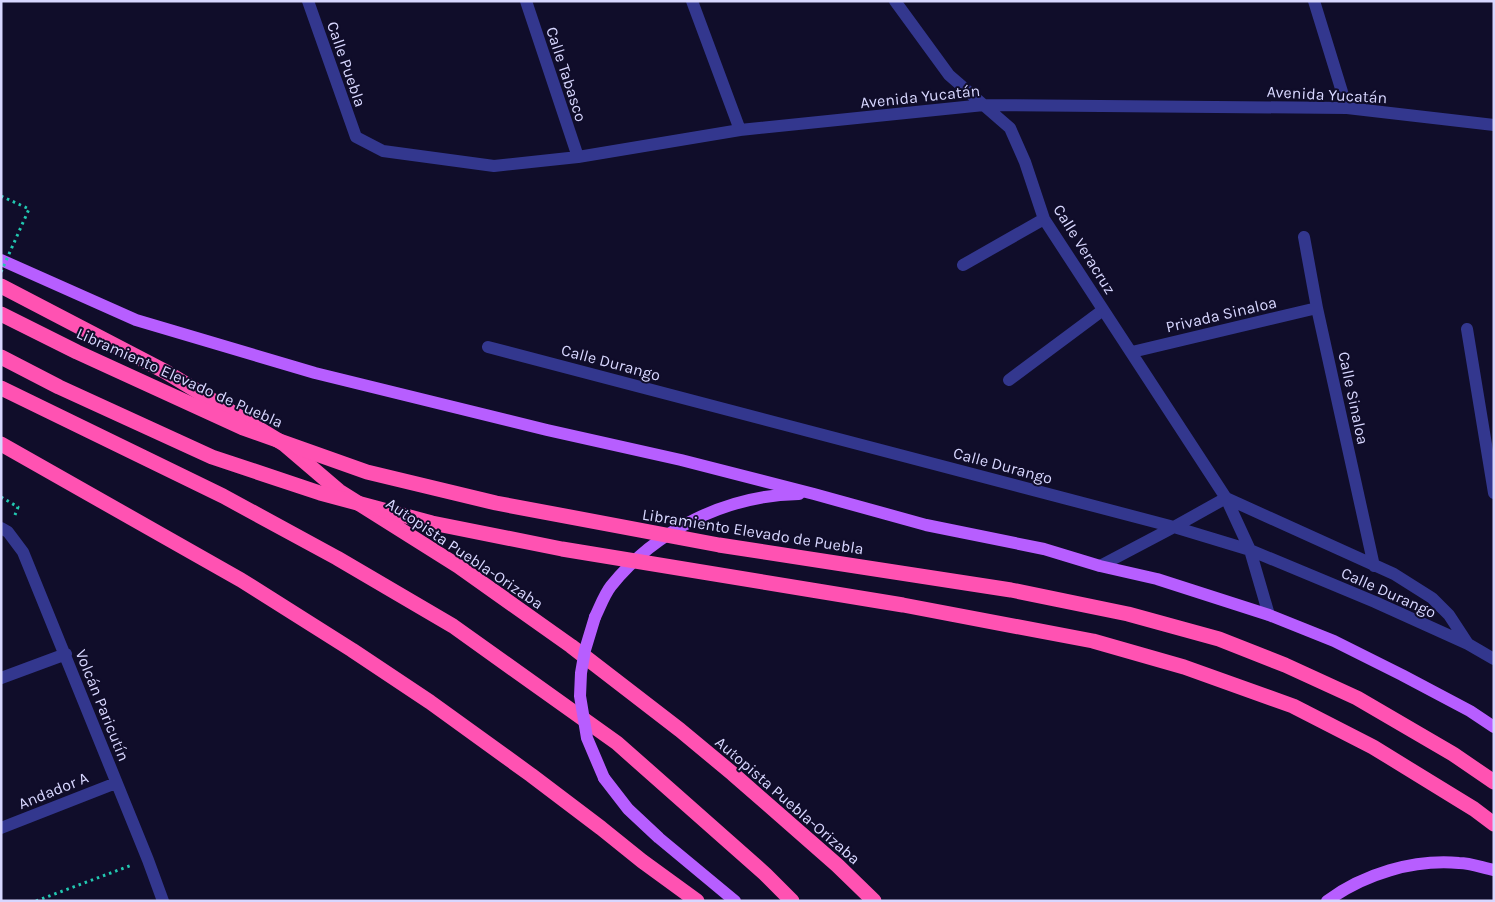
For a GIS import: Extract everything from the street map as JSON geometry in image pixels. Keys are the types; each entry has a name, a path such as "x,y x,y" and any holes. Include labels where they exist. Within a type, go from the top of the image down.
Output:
{"highway":[{"name":"Autopista Puebla-Orizaba","path":"1,286 166,372 284,444 339,491 458,566 571,646 680,730 822,852 874,901"},
{"name":"Libramiento Elevado de Puebla","path":"1,314 77,352 243,428 367,472 496,503 719,545 1011,590 1128,614 1219,639 1285,665 1357,698 1453,754 1494,782"},
{"path":"1,357 60,387 212,457 320,494 413,518 562,549 903,605 1093,641 1184,667 1293,706 1373,747 1494,824"},
{"path":"1,388 223,496 337,558 453,626 617,743 765,874 792,901"},
{"path":"1,444 241,580 352,650 430,702 531,775 642,862 697,901"}],"main road":[{"path":"1,260 136,320 315,373 547,430 681,460 814,494 926,526 1044,549 1100,566 1157,579 1268,615 1334,641 1470,711 1494,727"},
{"path":"735,901 659,838 628,809 604,778 587,738 580,696 585,650 594,617 610,588 627,568 661,539 714,510 746,500 788,494 814,494"},
{"path":"1327,901 1339,892 1368,878 1417,864 1460,863 1494,870"}],"street":[{"name":"Calle Puebla","path":"308,1 356,137"},
{"name":"Calle Tabasco","path":"526,1 578,157"},
{"path":"692,1 740,130"},
{"name":"Calle Veracruz","path":"896,1 949,75 1010,128 1025,162 1044,219 1226,498 1250,550 1268,615"},
{"path":"1314,1 1348,108"},
{"name":"Avenida Yucatán","path":"356,137 383,151 494,166 578,157 740,130 984,105 1348,108 1494,125"},
{"path":"963,265 1044,219"},
{"name":"Calle Sinaloa","path":"1304,237 1374,566"},
{"name":"Privada Sinaloa","path":"1132,352 1318,308"},
{"path":"1009,380 1103,310"},
{"path":"1467,330 1494,493"},
{"name":"Calle Durango","path":"488,347 1174,527 1250,550 1375,602 1468,644 1494,659"},
{"path":"1100,566 1226,498 1394,574 1432,598 1449,615 1468,644"},
{"name":"Volcán Paricutín","path":"1,528 8,532 23,552 66,654 163,901"},
{"path":"1,678 66,654"},
{"name":"Andador A","path":"1,828 116,783"}],"path":[{"path":"1,196 29,209 1,272"},
{"path":"36,901 72,886 148,860"}]}
